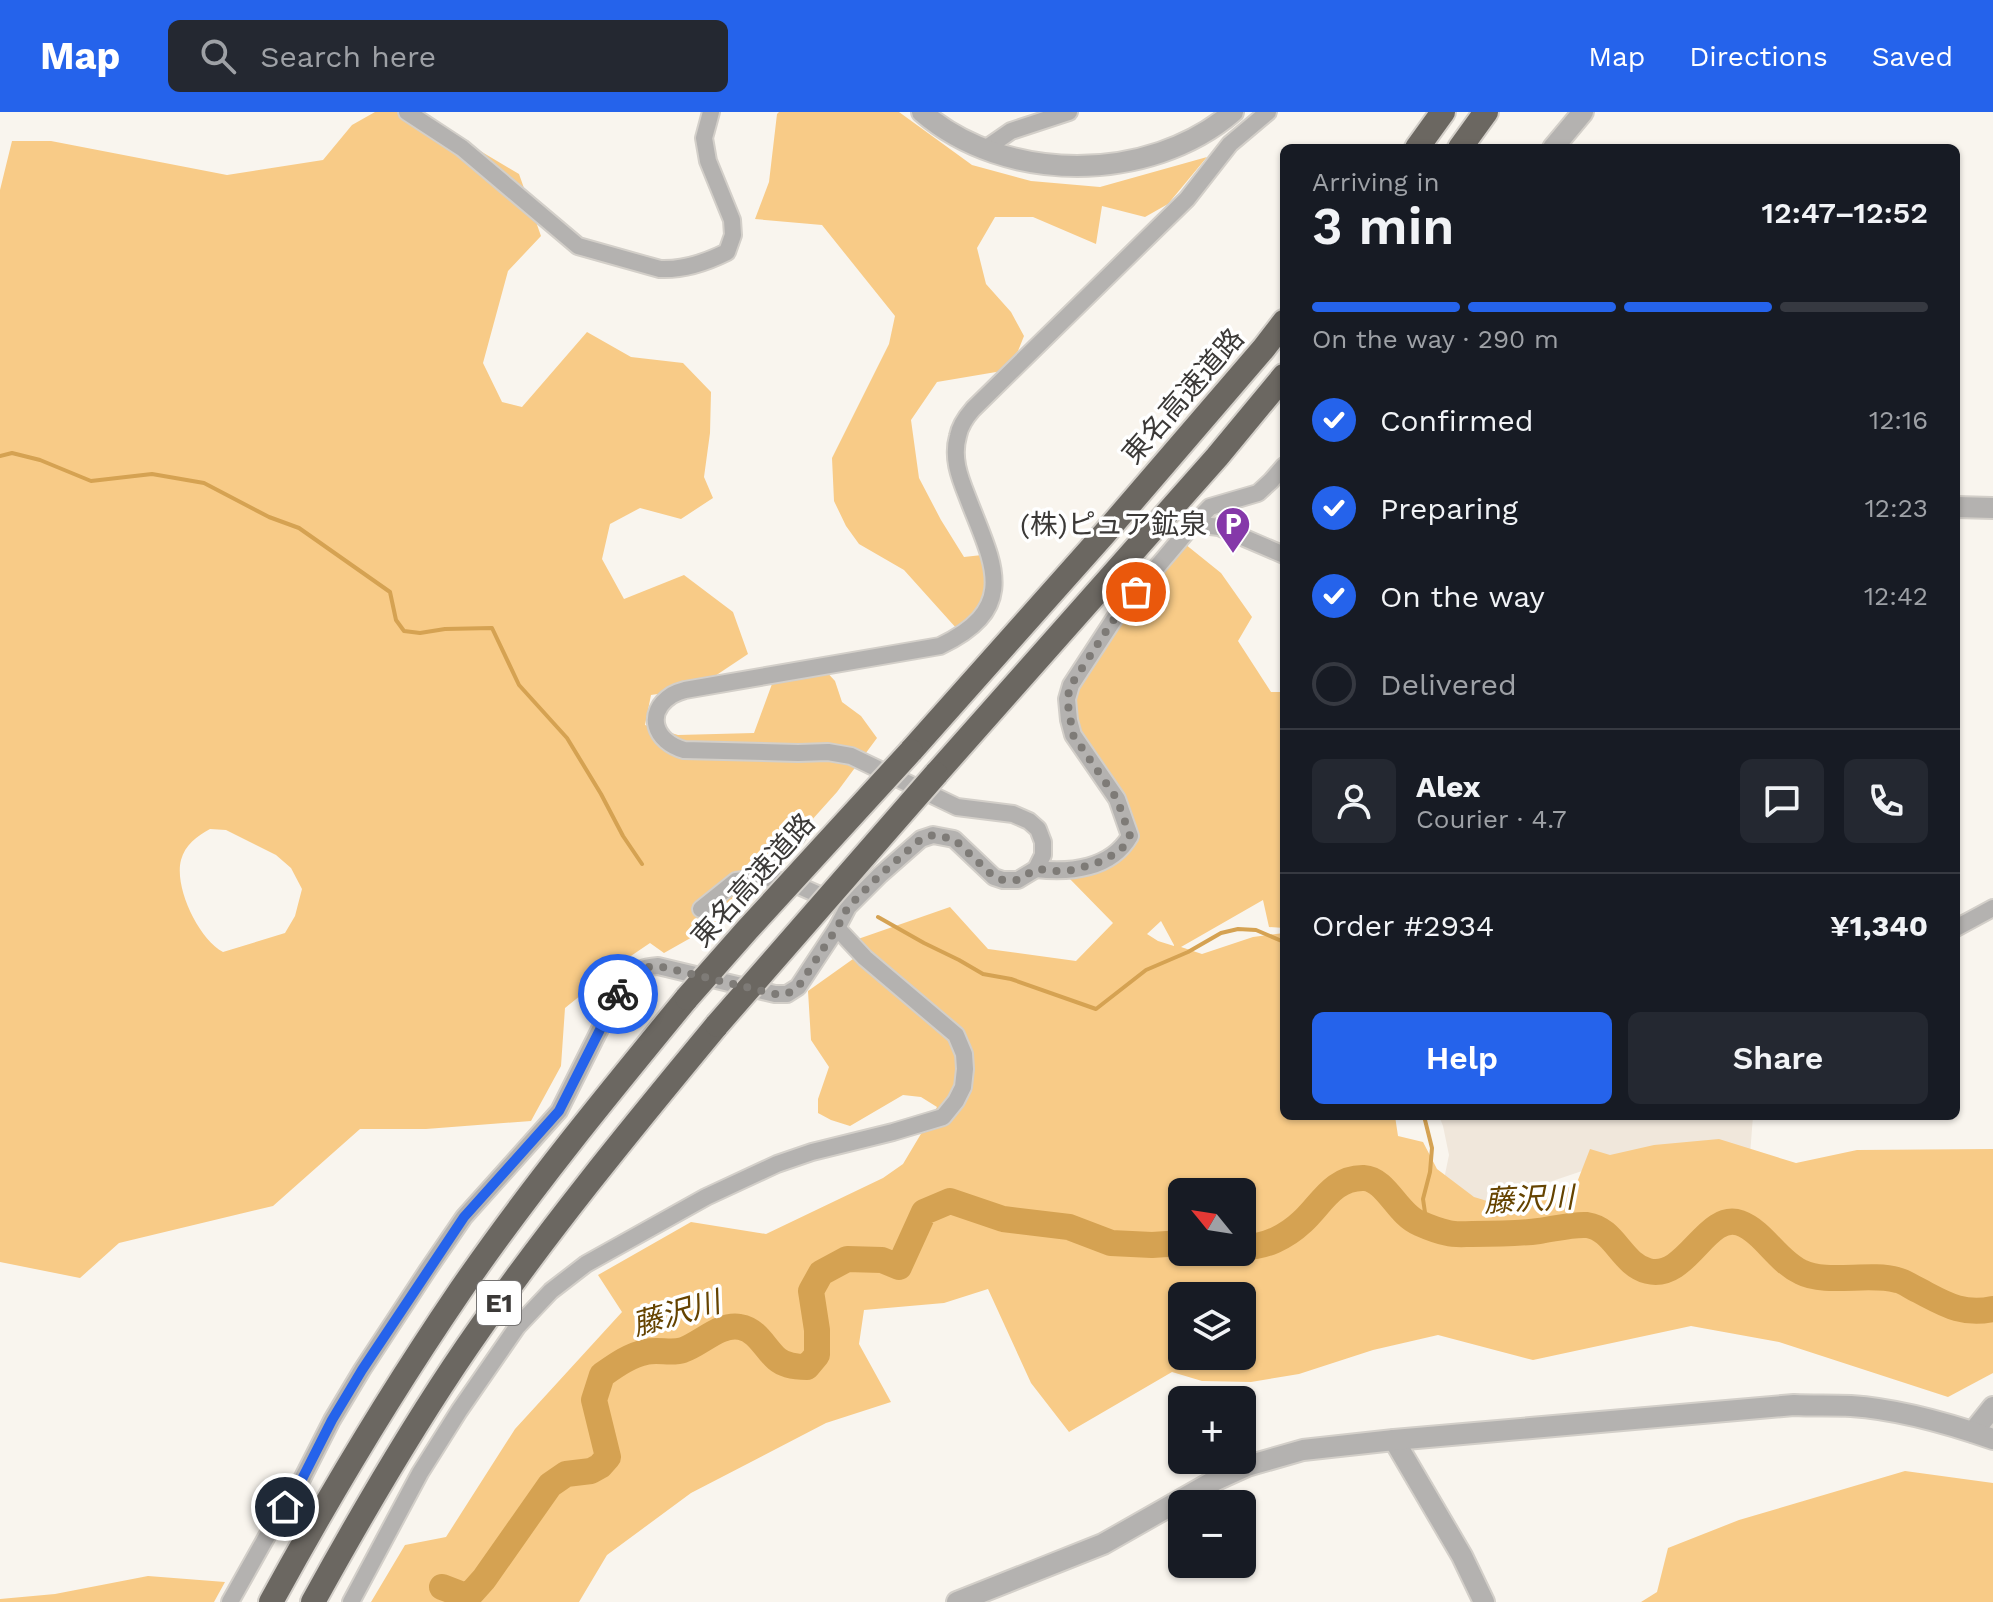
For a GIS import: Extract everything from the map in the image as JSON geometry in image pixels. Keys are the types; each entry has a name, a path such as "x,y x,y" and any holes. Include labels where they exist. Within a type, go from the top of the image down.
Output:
{"highway":[{"path":"1420,144 1443,112"},
{"path":"1463,144 1486,112"},
{"name":"東名高速道路","path":"271,1602 388,1402 461,1290 613,1088 747,930 1125,510 1280,327"},
{"name":"E1","path":"313,1602 372,1497 467,1347 569,1207 717,1025 1217,457 1280,381"}],"street":[{"path":"407,112 462,148 578,246 660,269 673,269 714,259 727,252 733,235 732,220 708,161 704,138 711,112"},
{"path":"922,112 934,123 969,143 1019,160 1094,167 1148,157 1175,147 1199,136 1233,112"},
{"path":"985,149 1011,131 1069,112"},
{"path":"230,1602 362,1370 464,1217 559,1111 623,983 633,973 643,967 658,966 775,994 787,994 798,987 848,907 921,839 933,835 954,839 994,877 1003,880 1018,880 1036,869 1043,855 1043,842 1038,829 1013,814 957,807 851,756 828,752 684,750 672,747 661,739 657,716 662,704 672,695 685,690 940,646 976,623 991,598 994,583 993,567 956,462 958,434 964,420 1187,199 1230,144 1268,112"},
{"path":"1556,144 1583,112"},
{"path":"1036,869 1074,870 1102,861 1121,850 1130,836 1117,799 1073,735 1067,699 1071,685 1118,613 1210,507 1258,493 1280,471"},
{"path":"1960,507 1993,508"},
{"path":"1194,524 1219,527 1280,553"},
{"path":"765,877 778,856 797,836"},
{"path":"701,909 736,881 765,877 799,886 848,907"},
{"path":"1960,926 1993,908"},
{"path":"351,1602 420,1473 459,1411 517,1327 551,1291 586,1264 706,1197 777,1164 812,1152 943,1117 956,1101 963,1087 965,1069 964,1054 956,1035 865,958 837,928"},
{"path":"957,1602 1103,1544 1214,1481 1247,1466 1303,1450 1794,1405 1854,1406 1899,1413 1983,1435 1993,1407"},
{"path":"1394,1440 1462,1556 1484,1602"}],"shaded area":[{"path":"375,112 415,112 519,174 541,236 508,271 483,363 502,402 522,407 587,332 631,357 683,363 711,392 704,477 713,498 681,519 640,508 610,524 602,559 624,599 684,575 733,612 748,654 697,688 651,695 645,725 678,735 754,733 772,684 793,672 823,668 835,681 842,702 861,716 877,738 837,792 710,927 664,953 650,943 565,1008 561,1066 531,1121 426,1129 360,1129 273,1206 119,1243 80,1278 0,1262 0,190 12,141 51,141 227,175 323,160 352,125","holes":["210,829 226,830 276,855 291,868 302,889 295,916 285,933 223,952 205,936 190,911 180,871 185,850 192,842"]},
{"path":"779,112 899,112 972,165 1031,181 1100,187 1207,157 1168,204 1145,217 1102,206 1096,244 1033,217 995,217 977,248 986,284 1011,312 1024,336 1018,351 1002,371 937,382 911,420 919,478 941,520 964,557 982,555 987,587 976,613 957,629 904,570 859,544 834,501 832,458 889,344 895,316 822,225 755,219 769,182"},
{"path":"1185,544 1221,573 1252,617 1238,641 1271,692 1280,692 1280,928 1269,927 1263,900 1181,947 1202,954 1253,937 1280,934 1280,1120 1396,1120 1398,1136 1423,1142 1437,1169 1474,1197 1497,1204 1517,1202 1576,1185 1590,1149 1610,1155 1654,1145 1719,1139 1796,1163 1857,1150 1993,1149 1993,1373 1948,1397 1779,1342 1691,1326 1533,1360 1438,1335 1373,1350 1299,1374 1251,1382 1202,1381 1172,1372 1069,1432 1031,1383 988,1289 944,1303 864,1310 859,1344 891,1402 826,1423 691,1493 607,1555 579,1602 371,1602 405,1545 446,1537 515,1429 622,1312 598,1275 691,1222 766,1234 883,1178 903,1164 937,1107 921,1097 903,1095 850,1126 818,1113 818,1099 829,1067 811,1040 808,991 853,959 858,939 950,907 988,949 1076,961 1113,923 1067,876 1119,858 1139,837 1127,807 1106,769 1086,744 1074,718 1074,694 1142,592 1145,594","holes":["1161,921 1174,946 1158,941 1147,934"]},
{"path":"1441,1120 1753,1120 1749,1168 1600,1165 1472,1208 1443,1184 1449,1155"},
{"path":"1905,1471 1993,1483 1993,1602 1641,1602 1657,1592 1668,1548 1739,1520"},
{"path":"148,1576 225,1582 214,1602 0,1602 0,1599 55,1594"}],"waterway":[{"path":"0,456 12,453 40,460 91,481 152,474 204,483 269,517 299,528 390,592 396,620 404,631 420,633 492,628 519,685 567,738 642,864"},
{"path":"878,917 983,974 1011,979 1096,1009 1146,970 1188,952 1221,933 1238,929 1256,930 1280,940"},
{"path":"1425,1120 1432,1148 1423,1199 1427,1226"},
{"name":"藤沢川","path":"1256,1246 1289,1232 1336,1187 1353,1179 1364,1178 1379,1184 1412,1219 1451,1234 1514,1233 1587,1225 1605,1233 1639,1267 1662,1271 1674,1266 1717,1227 1728,1222 1740,1223 1749,1227 1792,1267 1811,1276 1886,1278 1901,1281 1961,1309 1993,1309"},
{"name":"藤沢川","path":"442,1587 468,1597 550,1485 566,1474 591,1471 608,1457 594,1400 602,1375 634,1356 651,1351 683,1350 718,1331 733,1327 752,1332 784,1363 807,1367 817,1355 811,1291 821,1273 847,1259 882,1260 899,1267 924,1212 950,1201 1003,1219 1069,1227 1111,1243 1168,1244"}],"way so far":[{"path":"618,994 633,973 643,967 658,966 775,994 787,994 798,987 848,907 921,839 933,835 954,839 994,877 1003,880 1018,880 1036,869 1074,870 1102,861 1121,850 1130,836 1117,799 1073,735 1067,699 1071,685 1118,613 1136,592"}],"place":[{"name":"(株)ピュア鉱泉","path":"1233,555"}],"route":[{"path":"285,1507 362,1370 464,1217 559,1111 618,994"}]}
